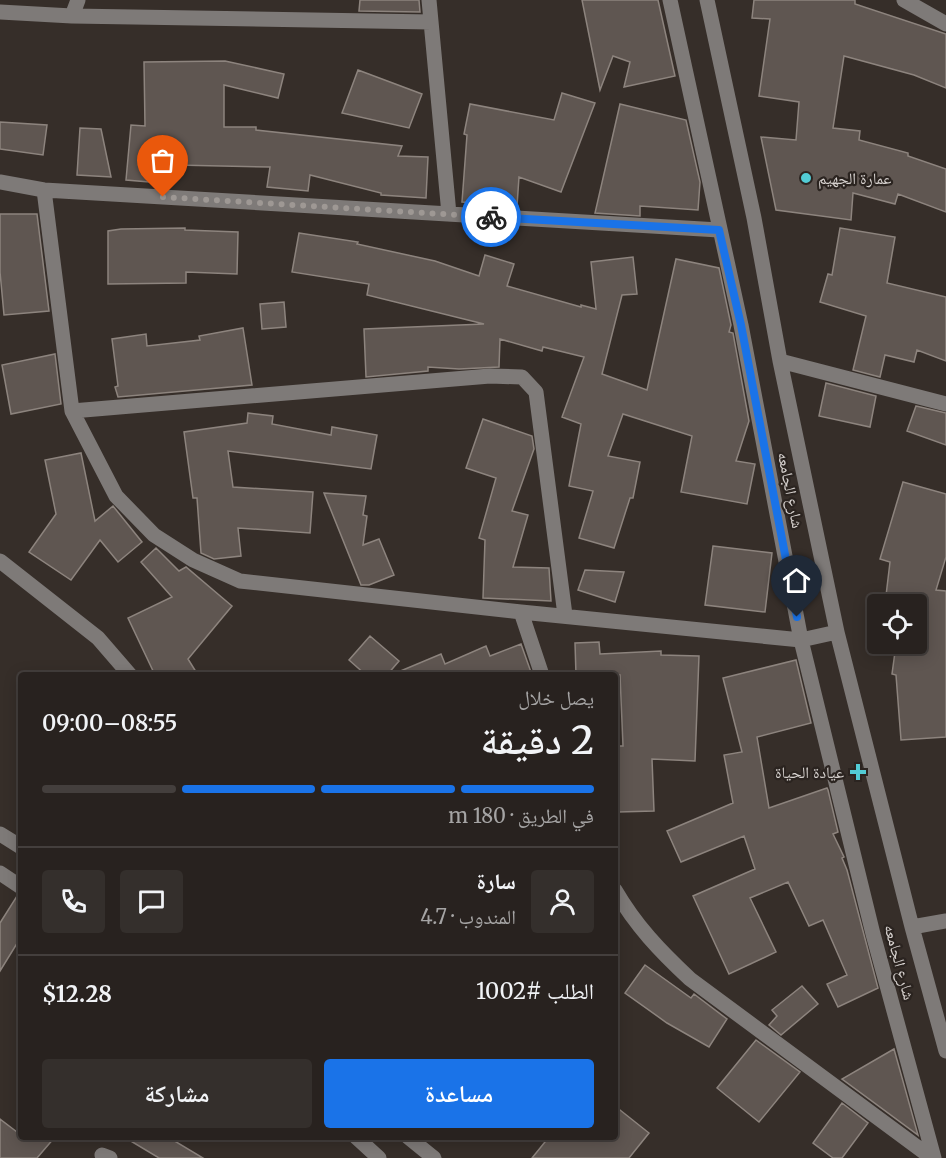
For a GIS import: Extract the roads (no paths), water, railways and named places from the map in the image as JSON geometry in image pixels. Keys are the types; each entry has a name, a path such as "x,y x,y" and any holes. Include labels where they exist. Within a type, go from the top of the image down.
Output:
{"street":[{"path":"72,16 78,0"},
{"path":"429,0 449,214"},
{"name":"شارع الجامعه","path":"670,0 741,325 801,640 873,934 933,1158"},
{"name":"شارع الجامعه","path":"707,0 754,218 780,361 837,632 946,1051"},
{"path":"904,0 946,24"},
{"path":"0,12 72,16 431,22"},
{"path":"0,182 44,190 719,230"},
{"path":"44,190 72,411 116,496 154,536 193,560 240,580 521,612 801,640 837,632"},
{"path":"780,361 946,404"},
{"path":"72,411 490,376 522,377 536,392 565,615"},
{"path":"0,561 98,638 127,672"},
{"path":"521,612 541,672"},
{"path":"0,834 18,845"},
{"path":"0,873 18,885"},
{"path":"618,895 629,914 656,947 690,979 933,1158"},
{"path":"912,927 946,921"},
{"path":"359,1140 379,1158"},
{"path":"412,1140 434,1158"}],"place":[{"name":"عمارة الجهيم","path":"806,178"},
{"name":"عيادة الحياة","path":"858,772"}]}
